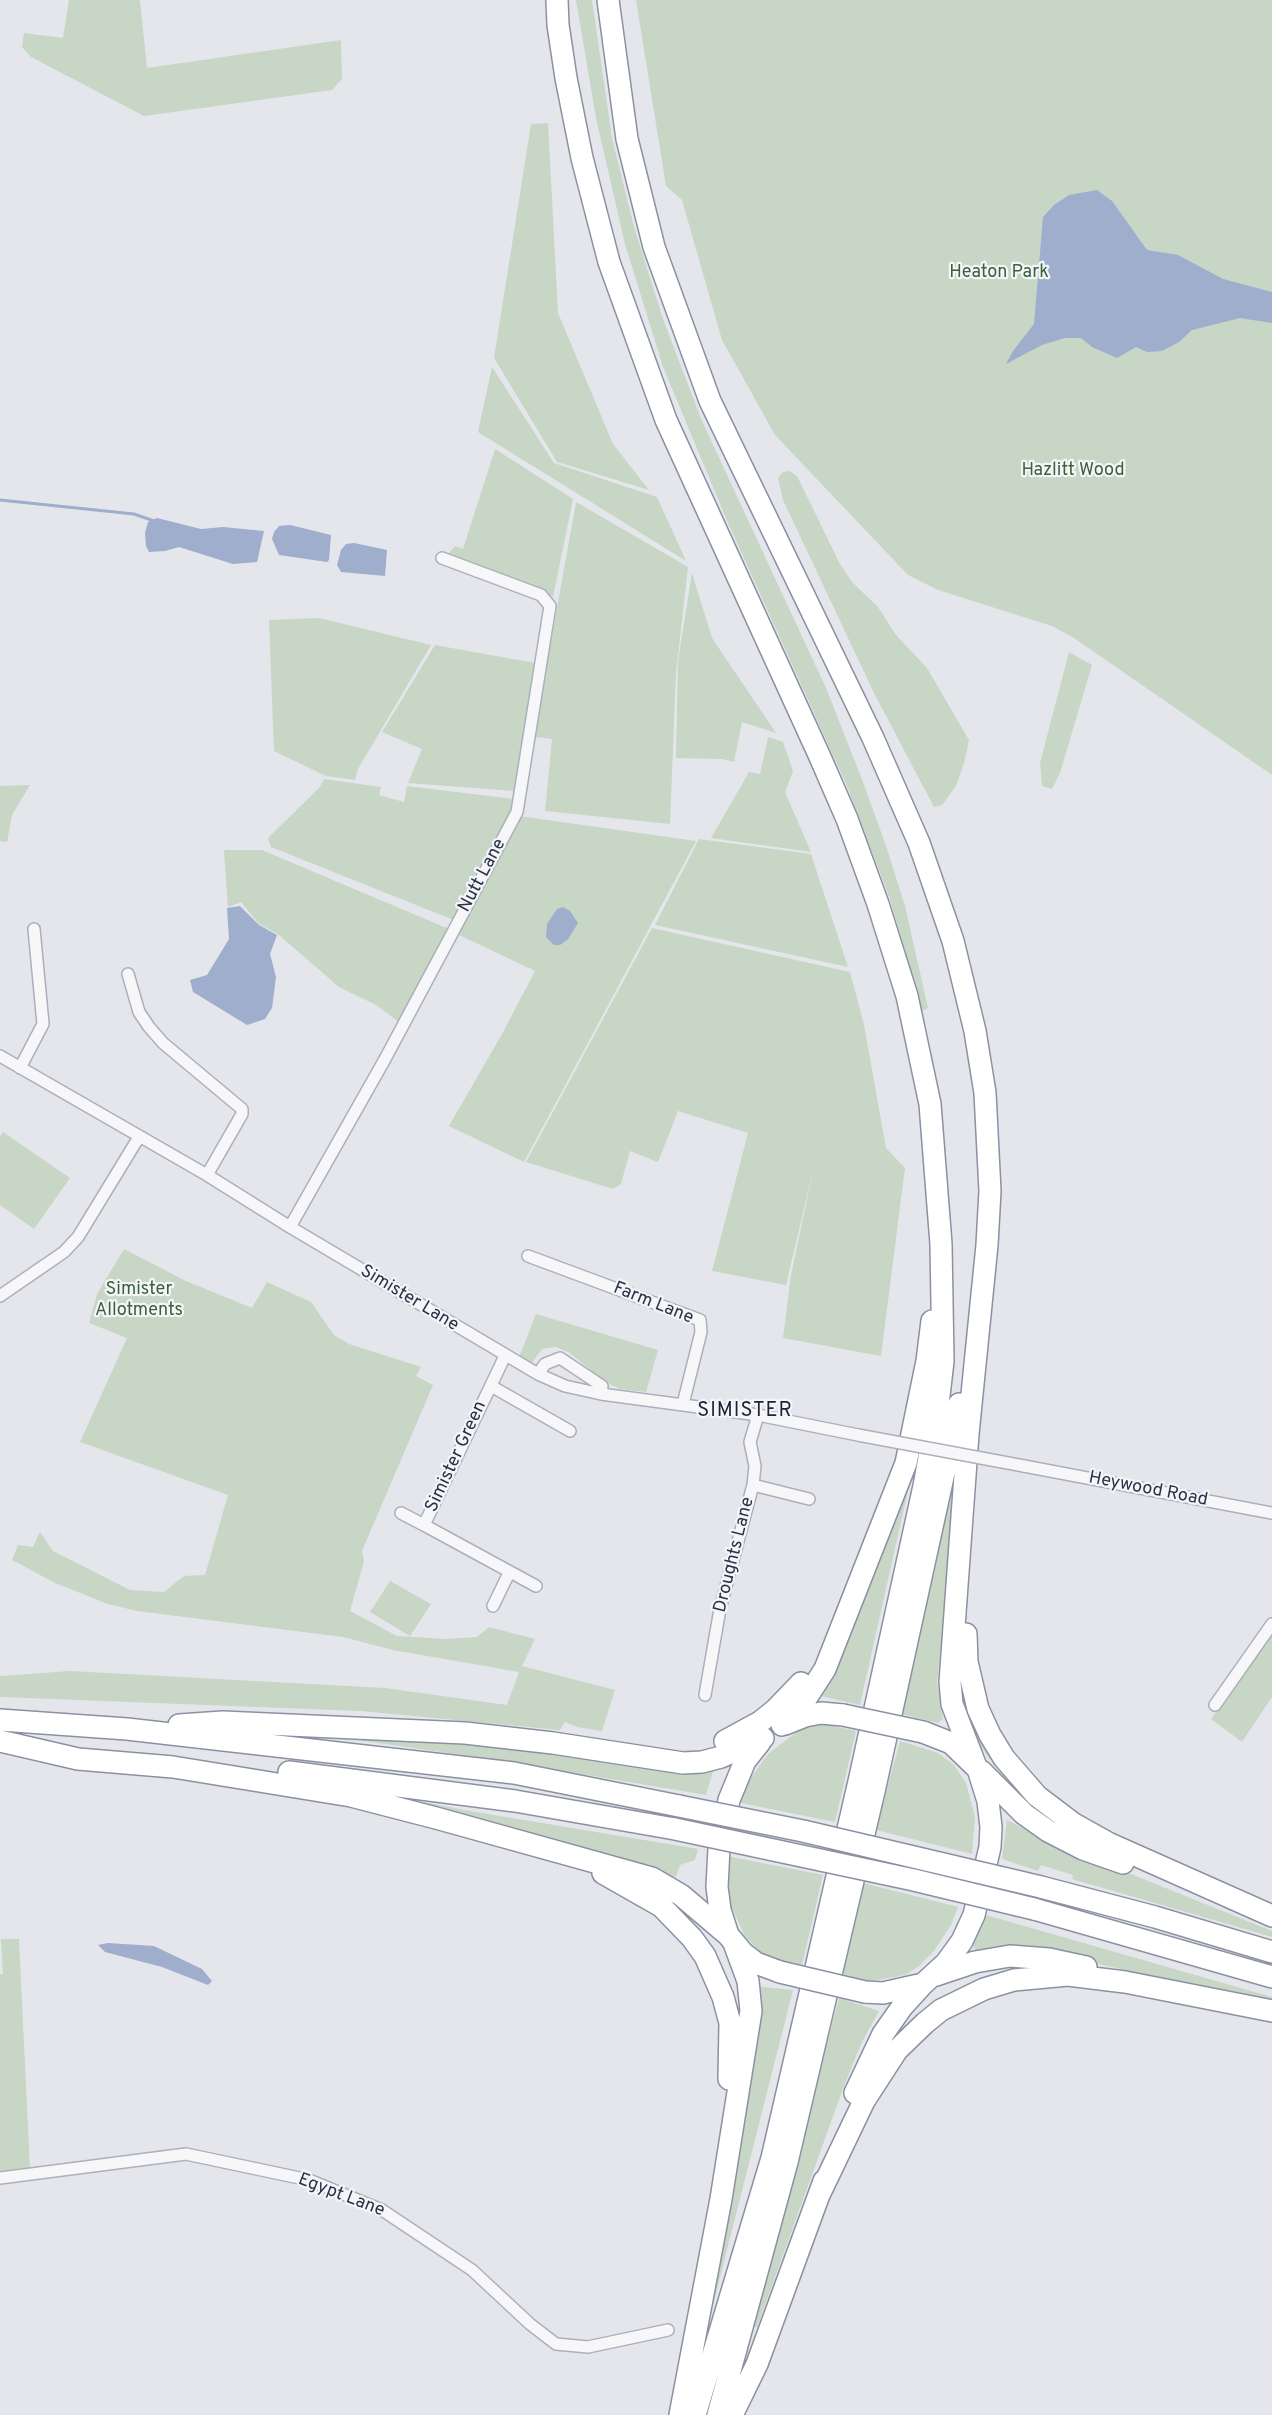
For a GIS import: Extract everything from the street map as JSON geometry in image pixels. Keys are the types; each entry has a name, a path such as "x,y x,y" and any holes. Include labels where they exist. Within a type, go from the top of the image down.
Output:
{"highway":[{"path":"557,0 558,25 577,132 609,262 666,420 824,766 847,819 881,913 906,996 930,1104 941,1244 943,1361 937,1413 908,1560 772,2158 695,2415"},
{"path":"608,0 627,139 654,247 706,392 873,738 919,844 953,941 975,1031 989,1136 990,1191 983,1292 965,1472 950,1682 952,1704 977,1767 988,1801 991,1827 990,1847 968,1928 955,1952 902,2008 883,2034 861,2077 757,2364 732,2415"},
{"path":"127,1729 223,1722 465,1733 554,1743 683,1763 702,1762 721,1757 763,1738 782,1725 810,1694 825,1669 906,1463 927,1361 941,1244"},
{"path":"718,2415 786,2162 877,1778 983,1292"},
{"path":"965,1472 967,1662 978,1709 990,1735 1004,1758 1037,1796 1074,1824 1122,1850 1267,1914"},
{"path":"554,1743 654,1750 689,1750 726,1740 760,1722 775,1710 801,1683 820,1650 851,1582 885,1518"},
{"path":"782,1725 813,1715 843,1714 922,1732 951,1743 1024,1814 1048,1831 1083,1849 1267,1914"},
{"path":"0,1720 127,1729 514,1773 812,1833 1041,1887 1156,1917 1272,1952"},
{"path":"680,2415 721,2199 751,2012 748,1981 720,1910 717,1887 719,1848 729,1800 736,1779 746,1761 763,1738"},
{"path":"0,1740 130,1751 515,1801 675,1829 794,1853 1034,1909 1272,1977"},
{"path":"0,1740 78,1759 173,1767 352,1796 530,1843 652,1878 681,1895 756,1963 780,1972 865,1992 883,1993 902,1990 992,1958 1030,1956 1272,2010"},
{"path":"530,1843 606,1874 661,1906 692,1938 708,1962 724,1997 730,2023 731,2056 721,2199"},
{"path":"819,2194 864,2101 897,2050 941,2010 984,1988 1014,1980 1068,1975 1125,1982 1272,2010"}],"street":[{"name":"Nutt Lane","path":"290,1228 386,1059 517,812 550,606 540,595 442,558"},
{"path":"20,1068 43,1024 34,929"},
{"path":"128,974 139,1012 163,1043 242,1109 242,1114 206,1175"},
{"name":"Simister Lane","path":"0,1056 206,1175 290,1228 505,1356 565,1386 602,1394 758,1415 858,1435"},
{"path":"0,1296 64,1252 78,1237 139,1138"},
{"name":"Farm Lane","path":"528,1256 700,1320 701,1332 683,1404"},
{"name":"Simister Green","path":"505,1356 424,1525 536,1586"},
{"path":"538,1374 545,1364 560,1358 602,1386 602,1394"},
{"path":"491,1386 570,1431"},
{"name":"Droughts Lane","path":"705,1695 720,1609 753,1484 755,1466 750,1442 758,1415"},
{"name":"Heywood Road","path":"858,1435 1272,1513"},
{"path":"753,1484 809,1499"},
{"path":"401,1513 424,1525"},
{"path":"493,1606 509,1573"},
{"path":"1215,1705 1272,1624"},
{"name":"Egypt Lane","path":"0,2178 186,2154 308,2180 382,2210 472,2270 530,2324 556,2344 588,2348 668,2330"}],"green space":[{"path":"69,0 140,0 147,68 341,40 342,79 332,90 144,116 31,57 22,47 24,33 63,38"},
{"path":"576,0 592,0 612,138 634,227 663,319 702,421 826,688 863,782 905,906 928,1008 922,1011 890,899 847,786 728,523 663,367 625,244 596,118"},
{"name":"Heaton Park","path":"636,0 1272,0 1272,775 1074,638 1052,626 938,590 908,575 775,435 722,340 682,200 666,186"},
{"path":"548,123 558,313 613,444 649,490 557,462 494,358 531,124"},
{"path":"492,367 554,463 657,497 686,561 478,432"},
{"path":"495,449 573,499 553,597 534,585 448,554 455,546 463,549"},
{"path":"790,471 797,476 840,564 852,582 878,607 896,635 927,668 969,740 956,786 942,805 934,807 874,693 783,500 778,478 783,472"},
{"path":"576,502 688,567 676,673 670,824 545,811 552,739 534,737"},
{"path":"692,573 712,638 776,733 742,722 734,762 722,759 676,758 678,661"},
{"path":"319,618 431,645 358,769 355,780 326,776 274,751 269,620"},
{"path":"435,645 535,663 514,791 408,783 422,749 382,732"},
{"path":"1069,652 1092,665 1060,773 1052,789 1042,786 1040,763"},
{"path":"768,737 783,742 793,771 785,792 811,852 711,838 749,772 760,774"},
{"path":"324,779 381,787 379,795 404,802 407,786 514,799 508,821 456,921 271,847 268,838 320,787"},
{"path":"30,785 12,815 7,842 0,841 0,786"},
{"path":"519,816 696,841 524,1162 449,1126 502,1034 535,971 457,934"},
{"path":"699,839 811,854 848,967 655,925"},
{"path":"224,850 262,850 449,929 399,1022 376,1005 339,987 279,935 259,924 241,902 228,907"},
{"path":"652,928 850,972 864,1025 886,1148 905,1168 881,1356 783,1338 791,1275 814,1166 786,1285 712,1271 748,1133 678,1111 658,1162 630,1151 621,1184 613,1189 526,1162"},
{"path":"3,1132 70,1178 34,1229 0,1205 0,1136"},
{"name":"Simister Allotments","path":"124,1249 186,1281 252,1308 267,1282 311,1302 334,1335 349,1344 421,1367 416,1376 433,1385 362,1551 364,1561 350,1611 397,1636 445,1639 477,1637 489,1627 535,1639 522,1666 615,1690 602,1731 577,1727 565,1722 560,1730 361,1711 0,1697 0,1676 70,1671 385,1688 507,1705 519,1672 393,1650 343,1637 137,1611 108,1604 55,1583 12,1560 18,1545 33,1547 40,1532 53,1551 130,1590 164,1592 184,1576 205,1575 228,1495 80,1442 127,1338 89,1323 97,1294"},
{"path":"536,1314 658,1350 646,1392 620,1389 605,1382 570,1353 556,1347 542,1349 531,1364 519,1357"},
{"path":"916,1455 860,1705 821,1696 889,1528"},
{"path":"953,1480 946,1601 937,1681 943,1719 938,1723 901,1714"},
{"path":"390,1581 431,1604 410,1636 370,1612"},
{"path":"1272,1633 1272,1697 1242,1742 1211,1719"},
{"path":"960,1673 973,1713 1070,1833 1032,1807 1005,1780 988,1757 973,1734 960,1698"},
{"path":"819,1723 856,1731 835,1822 741,1803 745,1786 768,1754 803,1727"},
{"path":"344,1732 714,1768 706,1795 510,1762 344,1738"},
{"path":"900,1741 938,1753 954,1765 966,1783 975,1817 972,1854 876,1830"},
{"path":"392,1796 698,1849 695,1860 680,1865 676,1877"},
{"path":"1007,1820 1047,1840 1272,1931 1272,1937 1072,1879 1073,1875 1041,1865 1038,1871 1002,1859"},
{"path":"727,1856 823,1875 802,1965 765,1957 745,1936 731,1906 726,1882"},
{"path":"863,1883 958,1907 951,1925 934,1951 919,1966 905,1975 867,1982 843,1974"},
{"path":"986,1915 1272,1997 1272,2004 1021,1946 996,1946 976,1951 973,1945"},
{"path":"1,1939 19,1939 30,2169 0,2172 0,1974 3,1974"},
{"path":"754,1986 793,1990 699,2360"},
{"path":"839,1998 879,2011 861,2044 844,2086 757,2327 752,2327"}],"water":[{"path":"1097,190 1112,201 1147,250 1178,255 1223,279 1272,292 1272,323 1240,318 1192,330 1179,342 1162,351 1147,352 1136,347 1117,358 1092,347 1081,338 1065,338 1042,345 1006,364 1013,351 1034,324 1043,217 1054,205 1069,195"},
{"path":"157,518 201,529 223,527 264,531 257,562 233,564 179,547 165,551 149,552 146,546 145,533 148,522"},
{"path":"290,525 331,535 329,560 327,562 279,555 272,539 274,532 279,526"},
{"path":"354,543 387,550 385,576 341,572 337,565 341,550 346,544"},
{"path":"240,906 259,925 277,935 270,954 276,977 272,1008 265,1019 247,1025 193,992 190,980 207,975 229,939 227,908"},
{"path":"563,907 570,911 578,923 568,939 560,945 554,945 546,937 547,924 557,909"},
{"path":"108,1943 154,1946 202,1969 212,1981 208,1985 162,1967 105,1952 98,1945"}],"waterway":[{"path":"0,500 134,514 157,522"}],"district":[{"name":"SIMISTER","path":"745,1412"}],"park label":[{"name":"Hazlitt Wood","path":"1073,471"}]}
